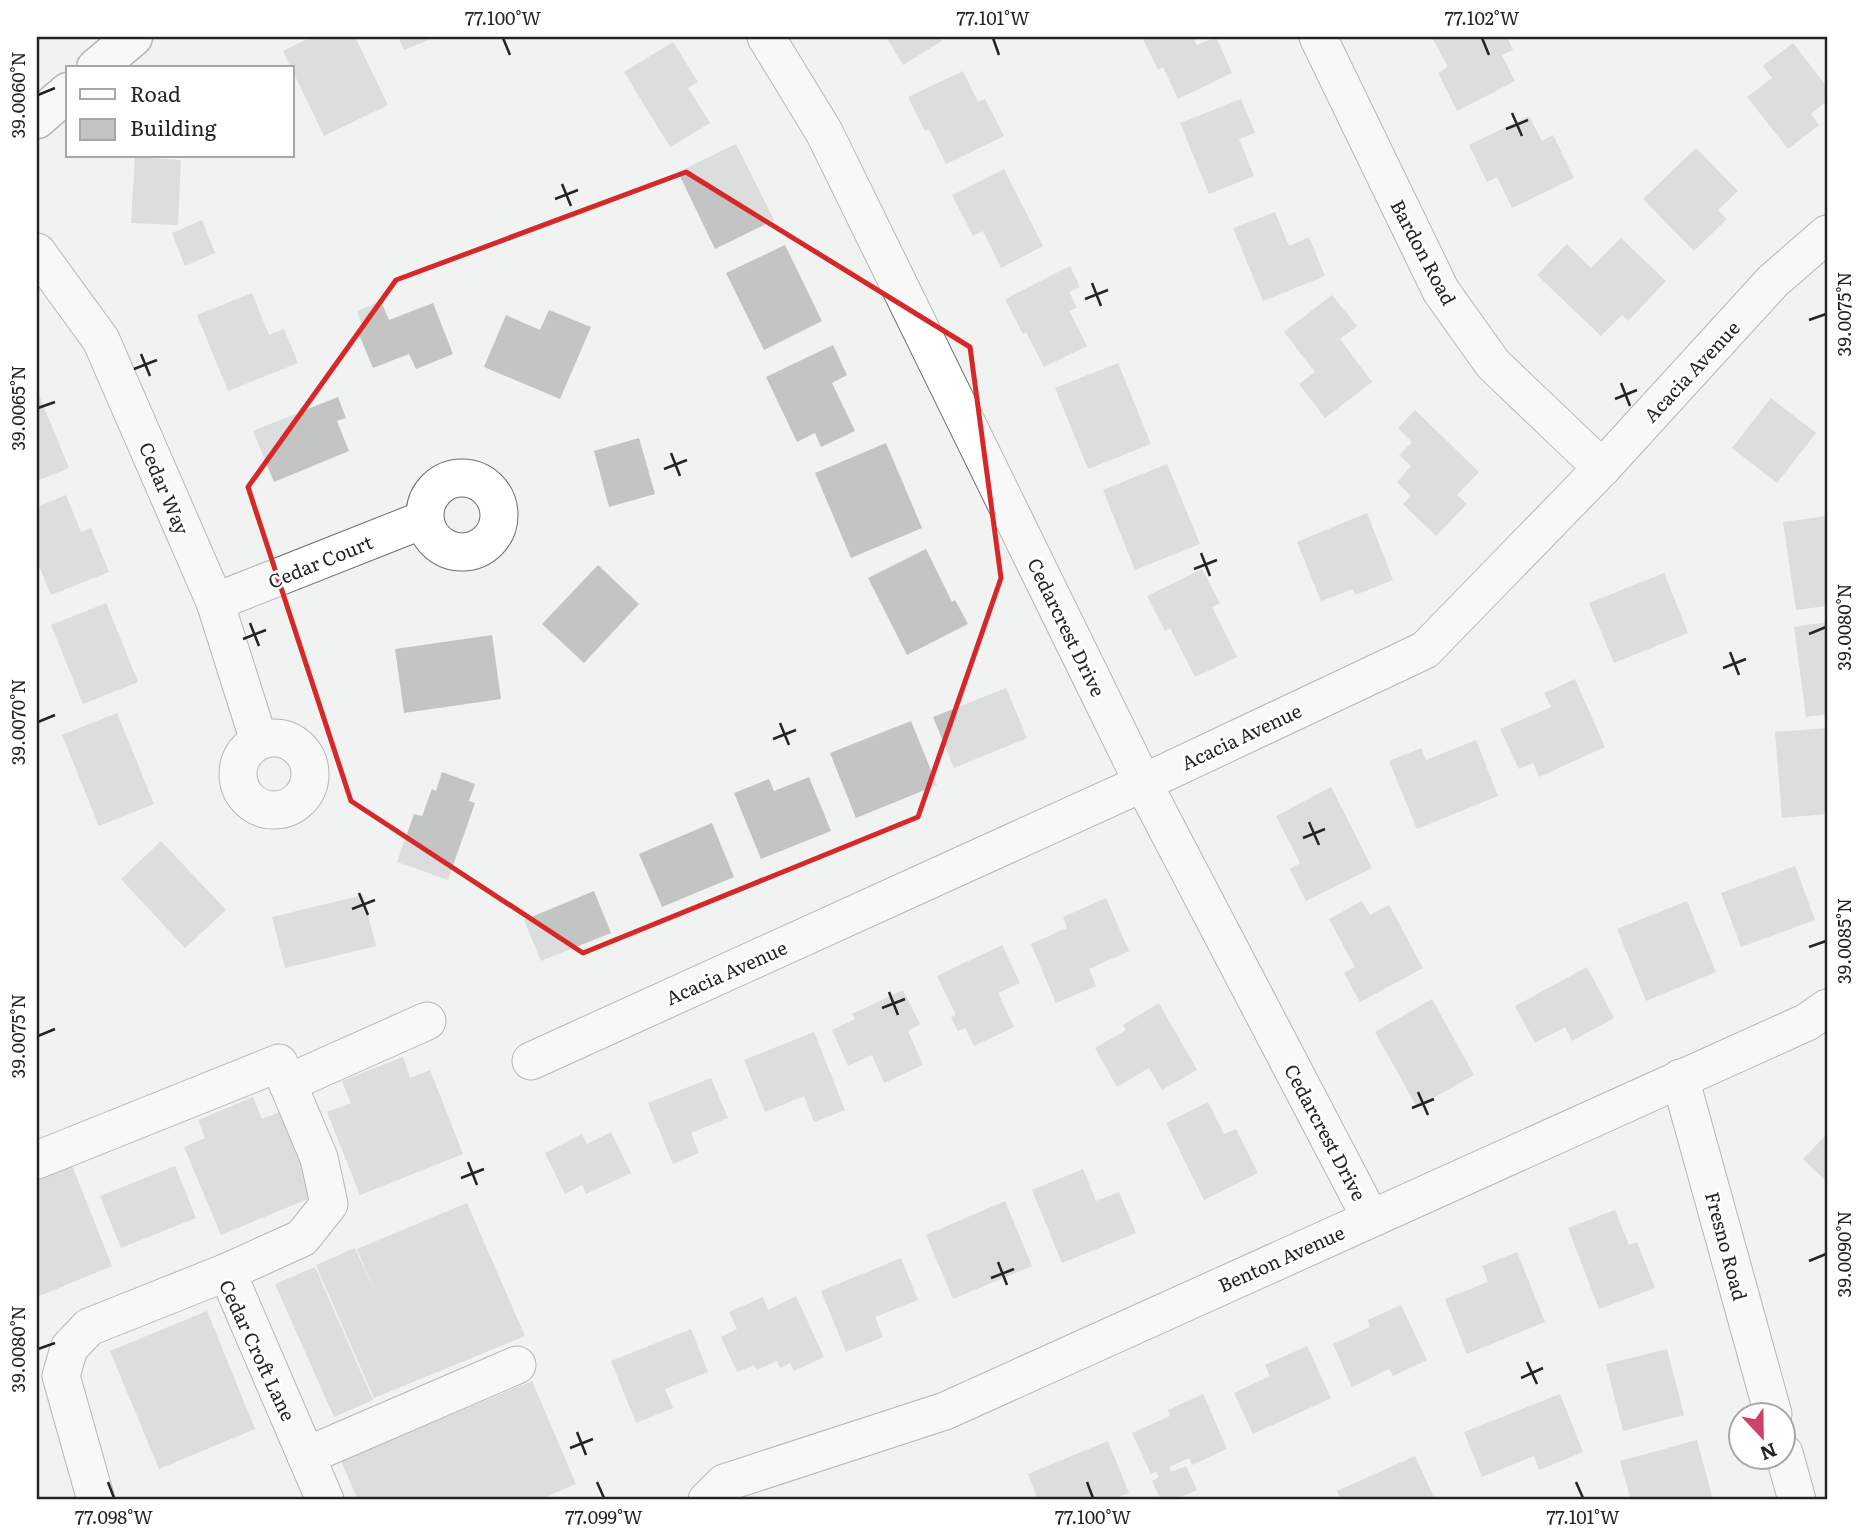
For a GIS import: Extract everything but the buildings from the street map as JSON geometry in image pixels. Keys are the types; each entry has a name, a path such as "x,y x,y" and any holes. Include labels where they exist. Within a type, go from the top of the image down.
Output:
{"main road":[{"path":"98,66 133,37"},
{"path":"37,119 66,94"}],"street":[{"name":"Cedarcrest Drive","path":"766,37 824,132 1143,783 1370,1217"},
{"name":"Bardon Road","path":"1318,37 1441,291 1493,364 1602,468"},
{"name":"Acacia Avenue","path":"531,1061 1143,783 1425,650 1602,468 1773,281 1827,234"},
{"name":"Cedar Way","path":"37,252 101,340 215,602 259,740"},
{"name":"Cedar Court","path":"215,602 425,519"},
{"name":"Benton Avenue","path":"715,1492 945,1411 1807,1022 1827,1008"},
{"path":"37,1160 427,1021"},
{"path":"227,1272 302,1238 329,1204 319,1157 283,1073"},
{"name":"Fresno Road","path":"1680,1078 1769,1400"},
{"name":"Cedar Croft Lane","path":"96,1500 61,1376 69,1348 89,1327 227,1272 325,1500"},
{"path":"306,1456 517,1365"},
{"path":"1788,1470 1797,1500"}],"highlighted area":[{"path":"686,172 970,347 1001,578 918,817 583,953 351,801 248,487 396,280"}]}
